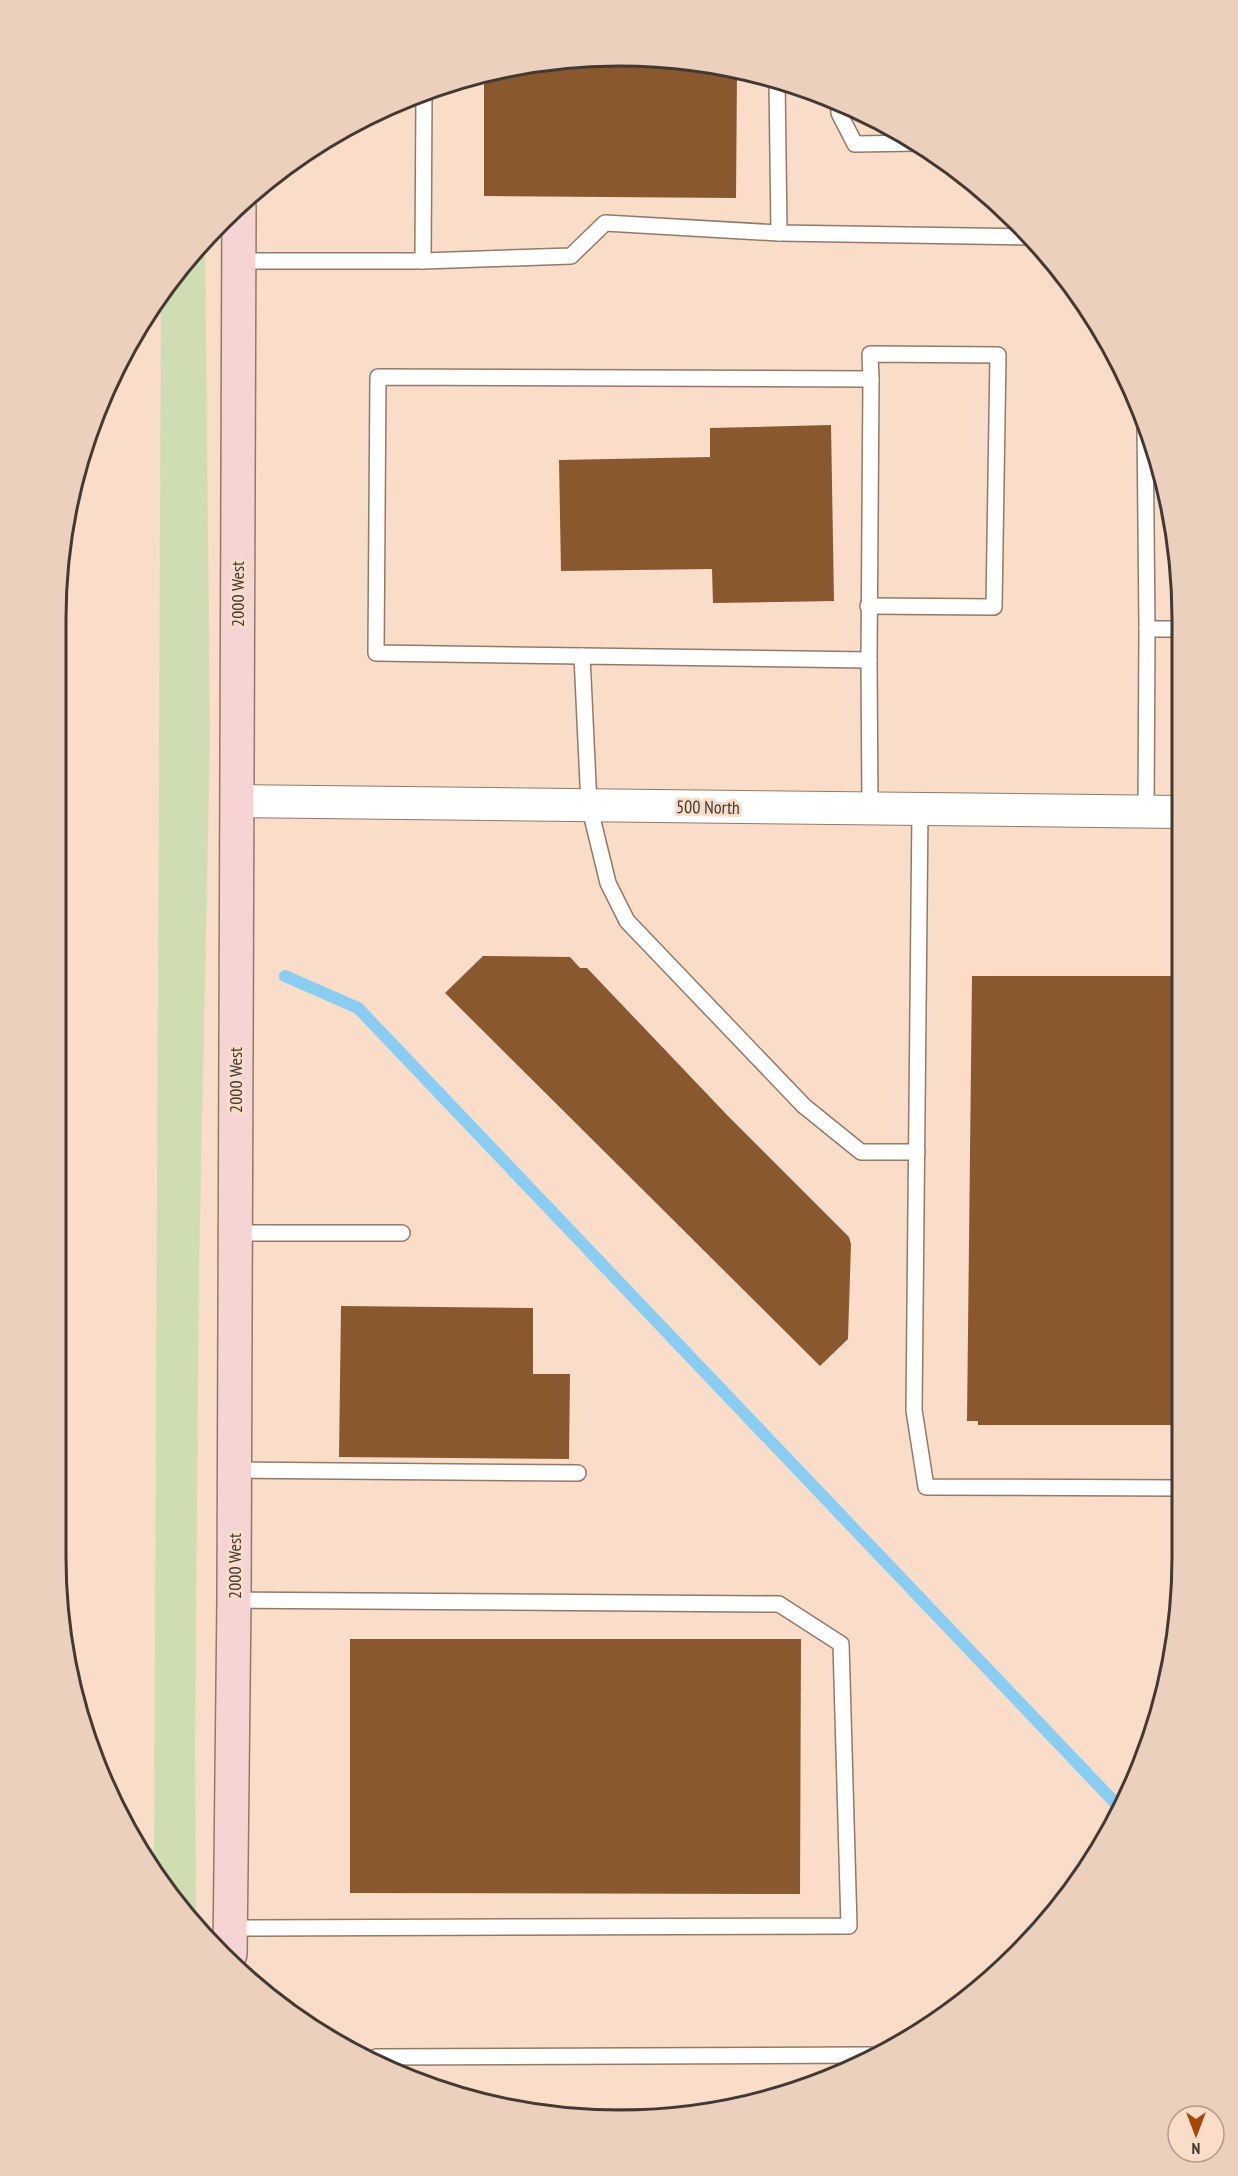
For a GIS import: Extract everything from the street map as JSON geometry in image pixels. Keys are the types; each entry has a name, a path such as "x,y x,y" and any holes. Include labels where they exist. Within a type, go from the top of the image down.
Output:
{"street":[{"name":"2000 West","path":"230,1941 234,1600 239,217"},
{"name":"500 North","path":"237,801 1172,812"}],"lane":[{"path":"777,89 779,233"},
{"path":"423,261 424,102"},
{"path":"839,112 855,144 901,143"},
{"path":"239,261 423,261 571,256 605,223 779,233 1018,237"},
{"path":"868,606 994,607 998,355 870,354 868,606 870,809"},
{"path":"869,660 376,653 378,377 871,379"},
{"path":"1145,449 1146,812"},
{"path":"1147,629 1172,629"},
{"path":"582,656 589,805 608,883 627,921 804,1106 861,1152 917,1152"},
{"path":"920,809 914,1410 926,1487 1172,1488"},
{"path":"235,1233 402,1233"},
{"path":"234,1470 578,1473"},
{"path":"230,1941 849,1926 841,1644 779,1604 234,1600"},
{"path":"383,2057 860,2055"}],"green space":[{"path":"205,252 210,736 199,1269 196,1913 154,1856 161,309"}],"building":[{"path":"619,66 691,71 737,79 736,198 484,196 484,83 547,71"},
{"path":"831,425 834,601 713,603 712,569 561,571 559,460 710,457 710,428"},
{"path":"483,956 570,957 580,968 587,968 728,1116 849,1237 851,1244 848,1339 820,1366 445,993"},
{"path":"972,976 1172,976 1172,1425 978,1425 978,1421 967,1421"},
{"path":"341,1306 533,1308 533,1374 570,1374 569,1459 339,1457"},
{"path":"350,1639 801,1639 800,1894 350,1893"},
{"path":"661,2108 619,2110 582,2109"}],"waterway":[{"path":"285,976 358,1008 1115,1802"}]}
